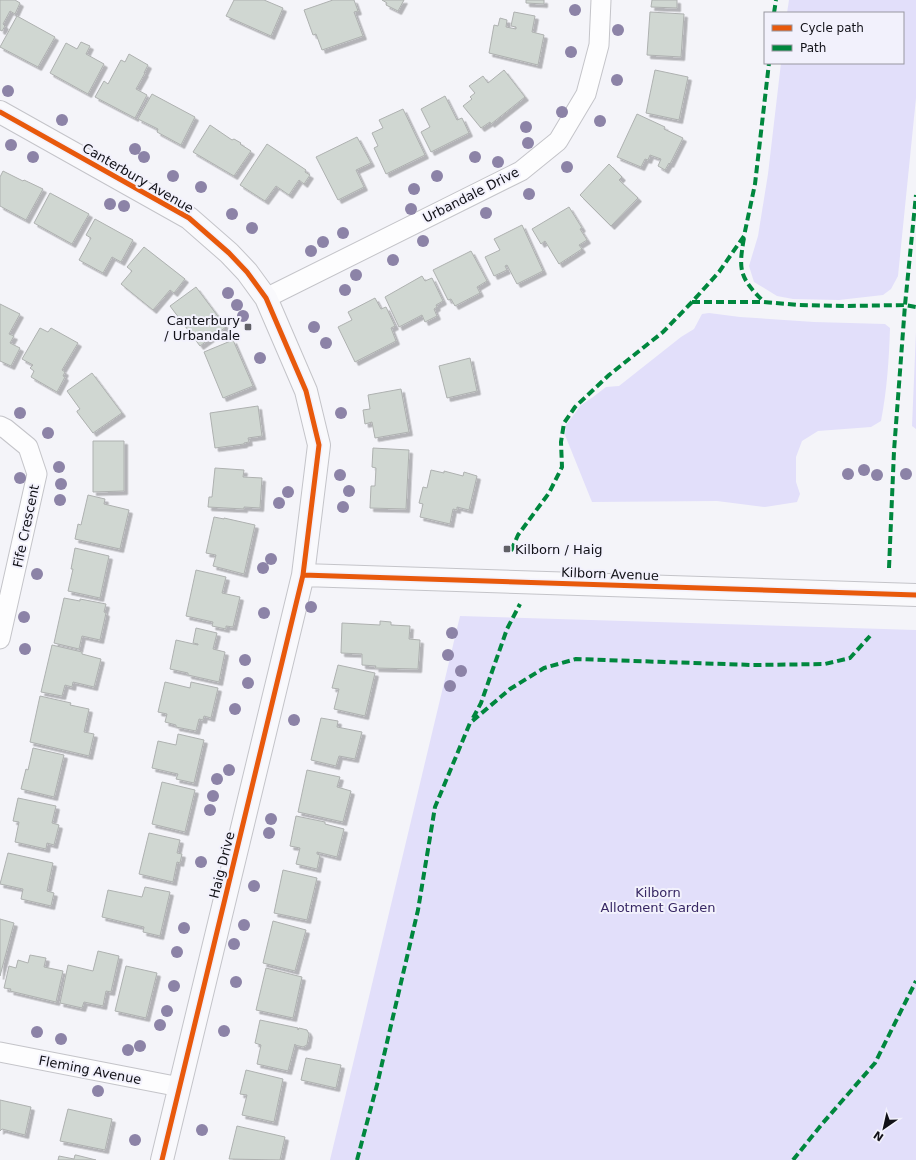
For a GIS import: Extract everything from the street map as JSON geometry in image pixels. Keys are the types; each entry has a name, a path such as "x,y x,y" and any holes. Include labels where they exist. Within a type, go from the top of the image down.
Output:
{"street":[{"name":"Urbandale Drive","path":"266,298 521,171 558,141 586,94 599,45 601,0"},
{"name":"Canterbury Avenue","path":"0,112 188,218 229,253 247,272 266,298 306,390 319,445 303,575"},
{"name":"Fife Crescent","path":"0,426 28,447 37,474 0,639"},
{"name":"Kilborn Avenue","path":"303,575 916,595"},
{"name":"Haig Drive","path":"162,1160 303,575"},
{"name":"Fleming Avenue","path":"0,1052 180,1087"}],"green space":[{"path":"789,0 916,0 916,98 898,276 891,289 883,295 839,300 793,299 777,296 754,282 749,266 758,236 768,174 781,64 904,64 904,12 787,12"},
{"path":"709,313 740,317 814,322 885,324 890,328 890,340 881,421 871,427 818,431 802,441 796,457 796,482 800,494 797,502 765,507 717,501 592,502 565,435 566,425 581,405 606,387 619,386 681,337 694,329 702,314"},
{"path":"916,332 916,429 912,426"},
{"name":"Kilborn Allotment Garden","path":"460,616 916,630 916,1160 330,1160"}],"building":[{"path":"0,0 15,0 20,3 15,14 10,11 3,24 5,26 2,31 0,30"},
{"path":"234,0 264,0 283,8 271,36 226,16"},
{"path":"333,0 354,0 358,11 354,12 363,36 322,50 316,34 313,35 304,10"},
{"path":"382,0 404,0 398,11 386,5 387,3"},
{"path":"526,0 544,0 544,4 526,3"},
{"path":"652,0 677,0 677,8 651,7"},
{"path":"514,12 535,16 532,32 544,35 538,65 489,53 494,25 498,26 500,18 507,20 506,27 516,29 516,27 511,26"},
{"path":"650,12 684,14 681,57 647,55"},
{"path":"17,16 55,37 38,67 0,47"},
{"path":"81,42 90,46 86,54 104,64 88,94 50,73 66,43 77,49"},
{"path":"129,54 148,65 136,89 147,95 135,118 95,97 104,81 108,84 121,60 125,62"},
{"path":"504,70 525,97 491,124 490,122 481,128 463,106 472,99 470,97 475,93 469,86 483,76 488,83"},
{"path":"655,70 688,77 679,120 646,113"},
{"path":"152,94 195,117 181,145 157,132 158,129 138,119"},
{"path":"445,96 457,120 462,118 469,133 431,152 421,132 430,127 421,109"},
{"path":"403,109 425,155 386,174 374,148 378,146 372,133 383,128 379,120"},
{"path":"637,114 665,127 664,129 683,138 670,164 669,163 665,170 658,166 661,159 650,155 648,160 645,159 641,167 617,157"},
{"path":"210,125 232,140 234,139 241,143 240,144 251,151 234,176 193,152"},
{"path":"357,137 371,163 356,170 364,187 338,200 316,157"},
{"path":"267,144 306,170 305,172 310,175 304,184 299,180 289,195 276,186 265,201 240,185"},
{"path":"609,164 622,177 619,180 638,198 611,226 580,195"},
{"path":"3,171 43,189 26,220 0,206 0,177"},
{"path":"50,193 89,214 72,244 34,223"},
{"path":"569,207 582,228 580,229 587,240 579,245 582,249 559,264 545,241 541,244 532,229"},
{"path":"95,219 133,240 121,262 112,257 103,273 79,260 91,238 86,235"},
{"path":"522,225 543,271 517,284 507,265 505,266 507,270 494,276 485,257 500,250 494,239"},
{"path":"144,247 185,279 174,293 170,290 153,310 121,284 132,271 127,267"},
{"path":"471,251 487,281 477,287 480,293 455,306 451,299 448,300 433,270"},
{"path":"422,276 425,281 432,278 443,301 436,305 437,307 434,309 437,316 425,322 422,315 399,327 385,297"},
{"path":"196,287 226,327 200,346 170,306"},
{"path":"375,298 381,309 386,307 395,326 391,328 396,341 355,362 338,327 352,320 348,312"},
{"path":"0,304 20,314 9,334 14,336 10,343 20,348 11,366 0,361"},
{"path":"40,328 48,332 51,328 78,343 62,370 65,372 63,376 65,377 57,392 31,377 34,371 30,368 33,365 22,359"},
{"path":"233,340 253,386 223,398 204,352"},
{"path":"470,358 477,391 447,398 439,366"},
{"path":"92,373 122,413 93,433 77,412 80,409 67,391"},
{"path":"401,389 409,432 375,438 372,422 365,424 363,410 370,409 368,395"},
{"path":"258,406 262,436 248,438 249,442 244,444 215,448 210,413"},
{"path":"93,441 124,441 124,491 93,492"},
{"path":"373,448 409,450 406,509 370,508 371,486 375,486 376,468 372,467"},
{"path":"215,468 244,470 243,477 262,478 260,508 244,507 244,509 208,507 209,497 212,497"},
{"path":"431,470 444,473 444,471 463,476 464,472 477,476 469,510 457,507 457,510 453,509 450,524 420,517 423,504 419,503 423,487 427,488"},
{"path":"88,495 105,499 104,504 129,510 120,549 75,539 78,524 81,525"},
{"path":"214,517 255,525 244,574 213,566 216,555 206,553"},
{"path":"75,548 109,556 100,598 68,591 73,569 71,569"},
{"path":"196,570 226,577 222,593 240,597 233,627 226,626 226,629 212,626 213,622 186,616"},
{"path":"64,598 80,601 80,599 106,604 104,612 106,613 100,640 82,636 79,649 54,643"},
{"path":"380,621 391,622 391,625 410,626 409,639 420,640 418,669 375,668 376,666 362,665 362,654 341,653 342,623 380,625"},
{"path":"196,628 217,633 213,649 225,652 219,682 170,669 176,640 198,645 193,643"},
{"path":"52,645 82,652 82,654 101,659 94,687 73,682 72,687 65,685 62,696 41,692"},
{"path":"338,665 375,673 365,716 334,709 339,689 332,688"},
{"path":"165,682 190,688 191,682 218,688 211,718 204,716 203,720 199,719 196,731 176,727 176,725 165,722 167,714 158,712"},
{"path":"40,696 89,709 84,732 94,734 89,756 30,742"},
{"path":"321,718 338,721 337,727 362,732 355,759 339,756 336,766 311,760"},
{"path":"178,734 204,740 194,783 176,779 178,774 152,768 158,741 176,745"},
{"path":"33,748 64,755 54,797 21,789 26,769 28,770"},
{"path":"307,770 340,777 337,787 351,791 343,822 298,812"},
{"path":"162,782 195,790 185,832 152,824"},
{"path":"18,798 56,806 52,823 59,825 54,845 47,843 46,849 15,842 19,822 13,821"},
{"path":"296,816 325,822 325,824 344,829 337,857 317,852 317,854 320,855 317,869 296,864 300,848 290,846"},
{"path":"149,833 180,840 177,853 182,854 180,863 177,862 173,882 139,874"},
{"path":"8,853 53,863 47,891 54,893 51,906 21,899 23,889 0,884"},
{"path":"283,870 317,878 307,920 274,913"},
{"path":"145,887 170,892 160,936 143,932 144,927 102,917 108,890 142,897"},
{"path":"0,919 14,923 0,976"},
{"path":"273,921 306,930 295,971 263,963"},
{"path":"98,951 119,956 111,992 106,991 103,1006 84,1002 82,1008 60,1003 68,965 93,971"},
{"path":"30,955 46,958 44,967 63,971 56,1002 10,991 11,989 4,988 9,966 16,968 18,960 28,963"},
{"path":"126,966 157,973 146,1018 115,1011"},
{"path":"266,968 302,977 293,1018 256,1010"},
{"path":"260,1020 298,1028 298,1030 299,1028 307,1030 309,1034 307,1045 303,1047 295,1044 288,1071 257,1064 261,1045 255,1043"},
{"path":"306,1058 341,1065 336,1088 301,1080"},
{"path":"246,1070 283,1079 274,1122 242,1115 247,1095 240,1094"},
{"path":"0,1100 31,1107 25,1135 2,1129 0,1131"},
{"path":"68,1109 112,1119 105,1150 60,1141"},
{"path":"237,1126 285,1137 280,1160 229,1159"},
{"path":"75,1155 96,1160 58,1160 59,1156 74,1159"}],"marked path":[{"path":"774,12 776,0"},
{"path":"511,551 518,535 549,493 562,467 561,442 564,423 575,407 609,375 663,332 719,272 744,236 755,184 769,64"},
{"path":"889,568 894,451 905,305 916,195"},
{"path":"744,238 741,259 743,273 750,287 764,302"},
{"path":"692,302 764,302 798,305 846,306 905,305 916,307"},
{"path":"473,718 481,703 507,629 520,604"},
{"path":"357,1160 377,1085 418,910 435,807 470,723 510,689 544,668 576,659 753,665 825,664 850,658 870,636"},
{"path":"793,1160 875,1063 916,981"}],"cycle path":[{"path":"0,112 189,218 229,253 247,272 266,298 306,391 319,445 303,575 162,1160"},
{"path":"303,575 916,595"}],"place":[{"name":"Canterbury / Urbandale","path":"248,327"},
{"name":"Kilborn / Haig","path":"507,549"}]}
